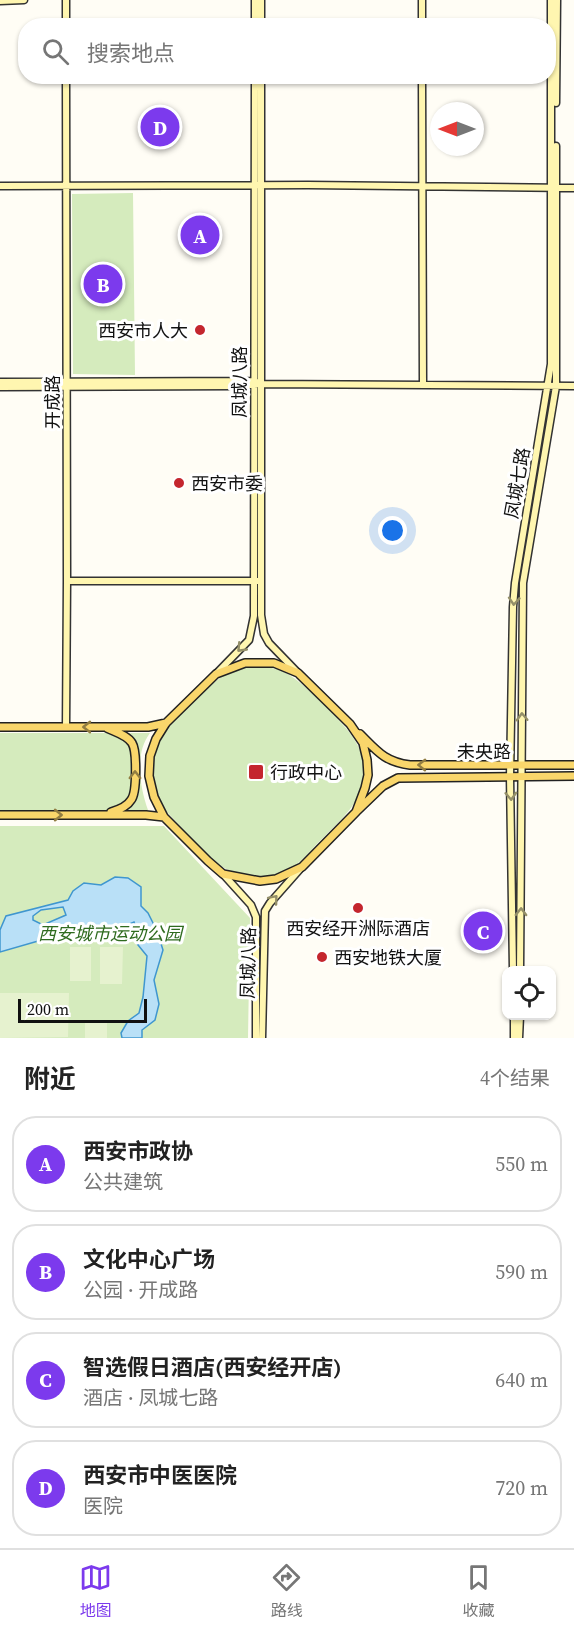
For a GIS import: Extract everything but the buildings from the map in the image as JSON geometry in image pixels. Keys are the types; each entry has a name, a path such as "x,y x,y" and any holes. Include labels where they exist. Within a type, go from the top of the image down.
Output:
{"main road":[{"path":"245,663 274,663 298,673 350,724 363,743 367,767 365,788 356,812 302,867 276,879 260,881 224,874 164,817 154,797 148,776 150,756 156,739 166,723 216,674 245,663"},
{"path":"0,727 148,727 166,723"},
{"name":"未央路","path":"350,724 379,753 395,763 410,765 574,765"},
{"path":"103,815 122,808 132,800 135,790 135,751 132,743 126,737 105,727"},
{"name":"未央路","path":"356,812 383,786 398,778 574,776"},
{"path":"0,815 146,814 164,817"}],"street":[{"path":"0,1 24,0"},
{"path":"66,0 66,18"},
{"path":"255,0 255,18"},
{"path":"261,0 261,18"},
{"path":"422,0 422,18"},
{"name":"凤城七路","path":"551,0 551,18"},
{"name":"凤城七路","path":"556,63 557,0"},
{"name":"开成路","path":"66,84 68,581 66,727"},
{"name":"凤城八路","path":"255,84 258,186"},
{"name":"凤城八路","path":"261,84 256,384 258,581 264,634 269,643 298,673"},
{"path":"422,84 423,385"},
{"name":"凤城七路","path":"552,84 554,188"},
{"name":"凤城七路","path":"520,966 523,583 552,386 556,84"},
{"path":"0,186 574,188"},
{"path":"0,384 574,386"},
{"name":"凤城七路","path":"513,966 510,766 515,583 552,386"},
{"path":"68,581 258,581"},
{"name":"凤城八路","path":"216,674 249,640 258,581"},
{"name":"凤城八路","path":"262,1038 265,911 302,867"},
{"name":"凤城八路","path":"224,874 251,905 256,917 256,1038"},
{"path":"514,1020 514,1038"},
{"path":"519,1038 520,1020"}],"green space":[{"path":"133,193 135,375 73,374 72,194"},
{"path":"252,666 273,668 303,685 349,732 361,753 363,767 361,790 343,818 296,865 289,870 263,877 246,876 230,871 204,851 163,808 152,772 157,745 176,719 219,679 234,670"},
{"path":"0,733 150,733 145,741 140,761 141,781 148,810 0,810"},
{"name":"西安城市运动公园","path":"0,826 164,826 250,918 248,1038 0,1038"},
{"path":"70,947 91,947 91,981 70,981"},
{"path":"100,947 123,947 122,984 100,984"},
{"path":"0,993 69,993 68,1037 0,1038"},
{"path":"85,1023 107,1023 107,1038 85,1038"}],"water":[{"path":"115,877 128,878 141,887 141,906 148,913 157,931 163,950 154,980 159,1004 155,1020 142,1030 142,1038 122,1038 121,1033 128,1021 139,1013 143,997 147,956 134,940 137,930 134,922 125,926 66,927 52,937 0,952 0,930 6,916 68,900 73,891 84,883 101,885","holes":["63,907 66,915 43,925 33,920 33,916 41,910"]}],"place":[{"name":"西安市中医医院","path":"160,127"},
{"name":"西安市政协","path":"200,235"},
{"name":"文化中心广场","path":"103,284"},
{"name":"西安市人大","path":"200,330"},
{"name":"西安市委","path":"179,483"},
{"name":"行政中心","path":"256,772"},
{"name":"西安经开洲际酒店","path":"358,908"},
{"name":"智选假日酒店(西安经开店)","path":"483,931"},
{"name":"西安地铁大厦","path":"322,957"}]}
